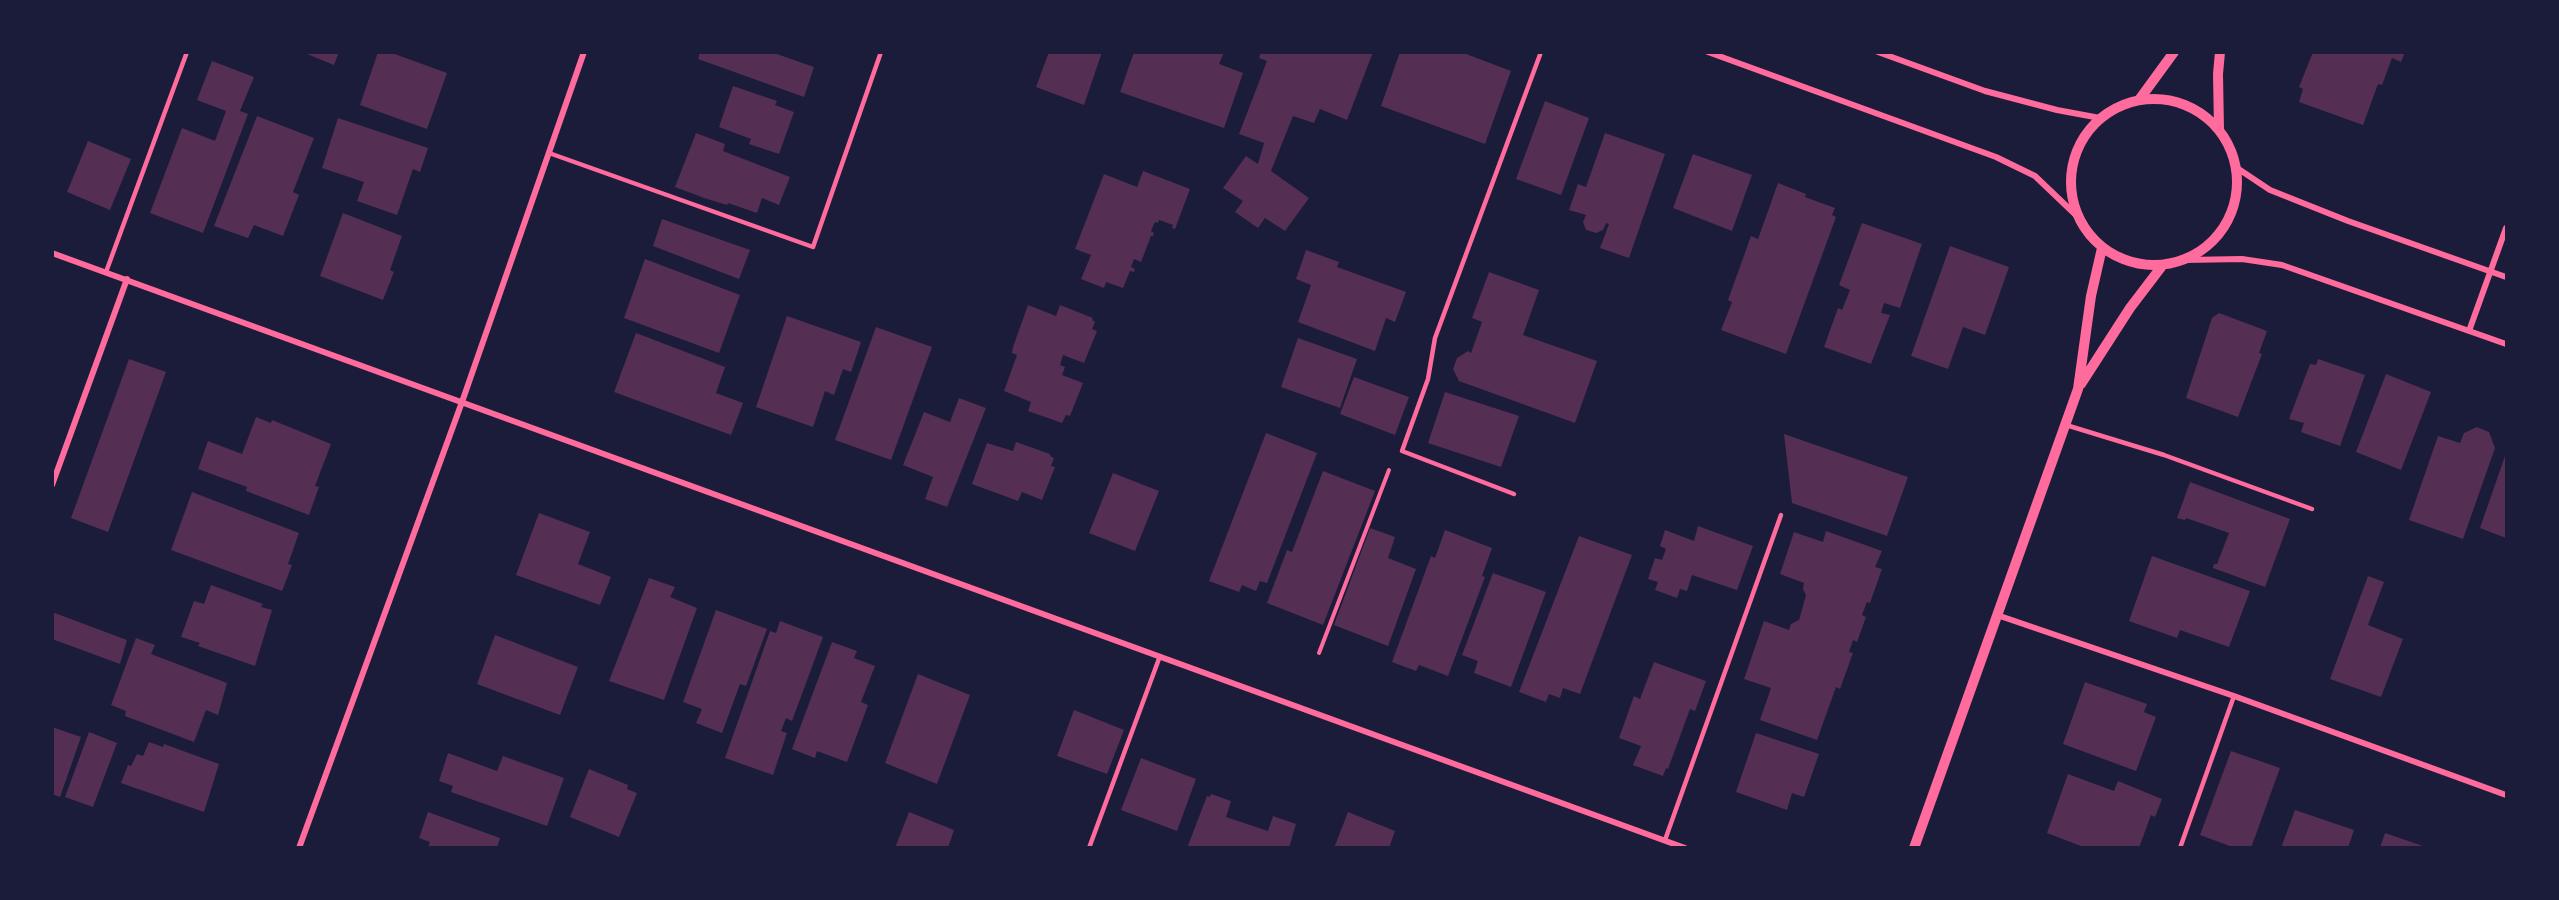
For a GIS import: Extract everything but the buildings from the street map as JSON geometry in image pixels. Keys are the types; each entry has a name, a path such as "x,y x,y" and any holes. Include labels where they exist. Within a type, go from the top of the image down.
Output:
{"street":[{"path":"299,848 462,402 584,52"},
{"path":"1708,52 1996,156 2035,176 2079,218"},
{"path":"1878,52 1985,91 2057,110 2100,118"},
{"path":"2139,100 2174,52"},
{"path":"2219,129 2220,52"},
{"path":"2185,260 2209,246 2227,223 2237,196 2237,168 2231,148 2219,129 2204,114 2184,104 2162,99 2139,100 2119,106 2100,118 2083,139 2072,164 2071,192 2079,218 2088,234 2102,248 2121,259 2141,265 2162,266 2185,260 2242,259 2282,265 2506,344"},
{"path":"2237,168 2270,190 2506,277"},
{"path":"2469,331 2506,228"},
{"path":"1914,848 2078,389 2091,296 2102,248"},
{"path":"52,253 1685,848"},
{"path":"2078,389 2130,308 2162,266"},
{"path":"52,485 127,279"},
{"path":"1997,615 2234,696 2506,795"}],"lane":[{"path":"106,272 187,52"},
{"path":"549,153 813,247 881,52"},
{"path":"1514,494 1402,451 1428,379 1435,338 1540,52"},
{"path":"2066,426 2164,455 2312,509"},
{"path":"1665,840 1781,515"},
{"path":"1089,848 1160,656"},
{"path":"2180,848 2234,696"}],"path":[{"path":"1319,653 1394,456 1402,451"}]}
